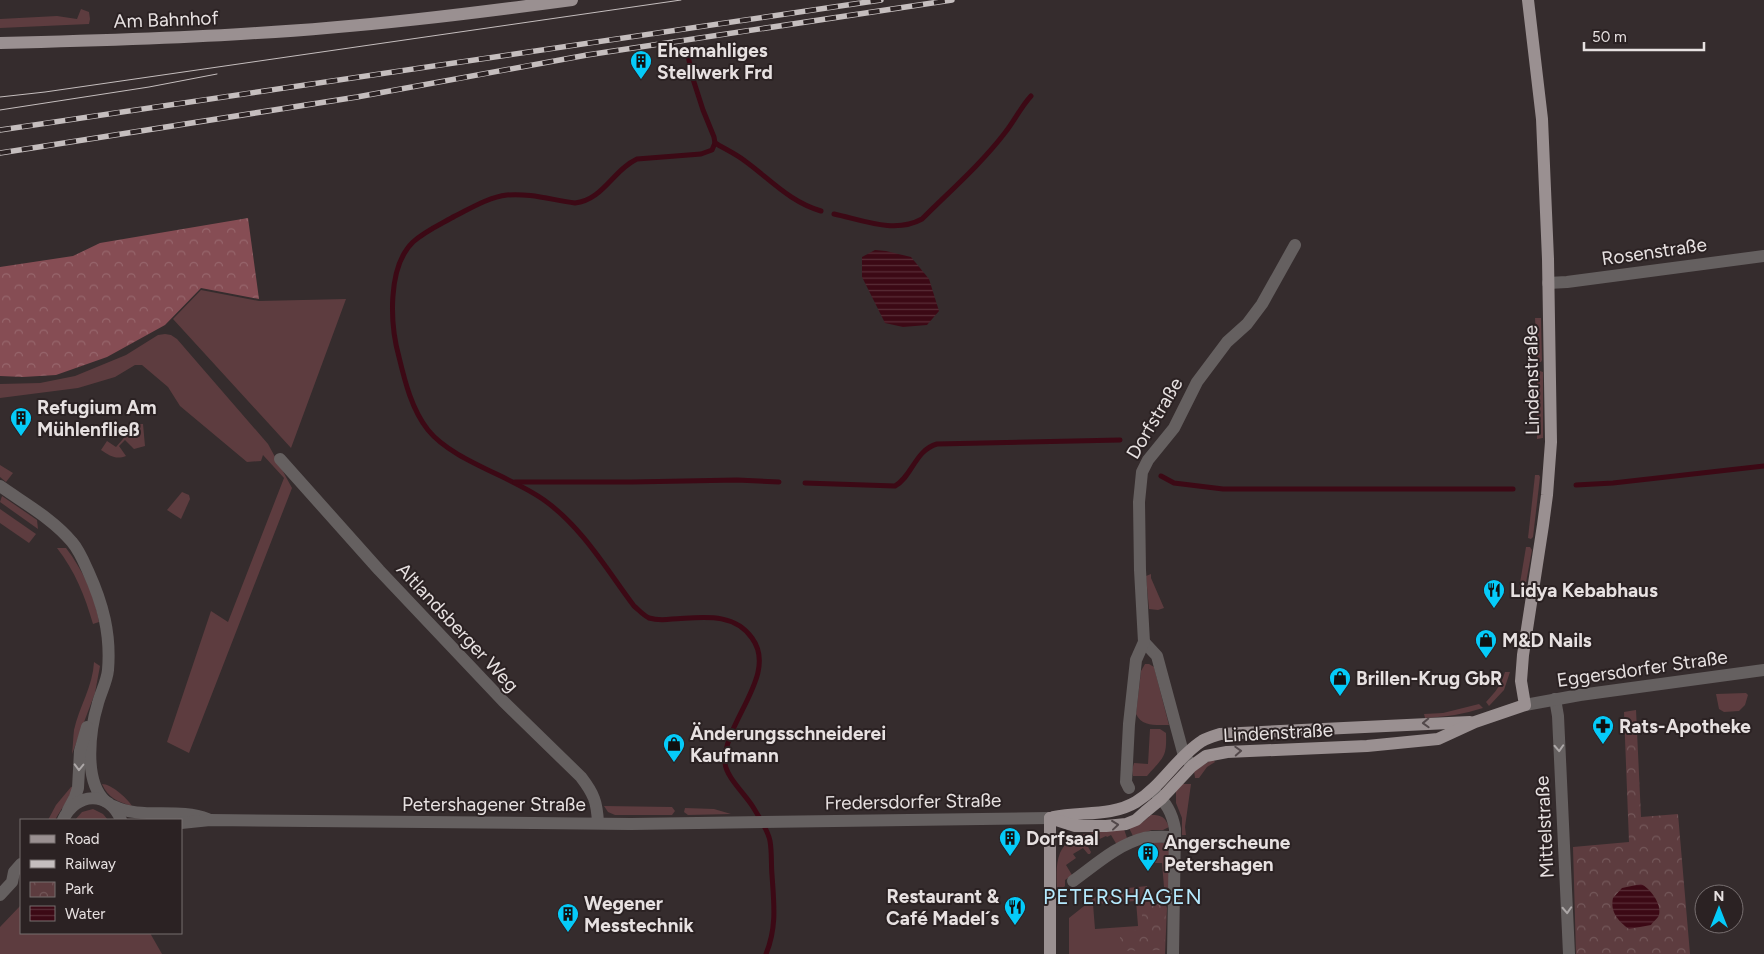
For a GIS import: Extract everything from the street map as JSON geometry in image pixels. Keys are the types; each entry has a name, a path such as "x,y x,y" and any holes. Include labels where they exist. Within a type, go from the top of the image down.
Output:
{"main road":[{"name":"Am Bahnhof","path":"0,44 309,30 395,22 551,1 572,0"},
{"name":"Lindenstraße","path":"1188,761 1227,752 1368,746 1438,739 1475,722 1525,705 1521,681 1523,655 1544,525 1551,442 1542,119 1528,0"},
{"name":"Lindenstraße","path":"1050,818 1075,826 1106,826 1126,824 1136,820 1188,761 1202,740 1220,734 1475,722"},
{"path":"1050,818 1050,954"}],"street":[{"name":"Dorfstraße","path":"1129,788 1126,782 1129,724 1136,660 1144,642 1140,560 1142,472 1148,460 1174,428 1197,382 1227,342 1247,324 1262,304 1295,246"},
{"name":"Rosenstraße","path":"1548,283 1764,256"},
{"name":"Altlandsberger Weg","path":"280,459 379,570 502,701 581,778 592,792 597,804 598,824"},
{"path":"0,486 56,526 73,543 98,591 109,636 109,654 108,674 98,704 92,732 92,771 95,788 120,819"},
{"path":"1144,642 1157,656 1188,761"},
{"name":"Eggersdorfer Straße","path":"1525,705 1555,699 1764,670"},
{"name":"Mittelstraße","path":"1555,699 1558,716 1569,954"},
{"path":"64,817 76,797 80,751 90,720 98,704"},
{"path":"1157,794 1168,805 1172,815 1175,837 1173,954"},
{"name":"Petershagener Straße","path":"64,817 76,803 96,798 130,812 180,812 196,814 210,820"},
{"name":"Fredersdorfer Straße","path":"776,822 1050,818"},
{"name":"Petershagener Straße","path":"182,823 210,820 598,824 776,822"},
{"path":"1073,882 1132,842 1156,836 1175,837"},
{"path":"0,895 16,880 14,872 20,865"}],"green space":[{"path":"81,9 89,12 89,24 0,28 0,19 57,16 77,19"},
{"path":"248,218 259,299 201,288 165,325 107,357 56,375 0,376 0,267 73,256 100,243"},
{"path":"201,290 259,301 346,299 291,448 173,319"},
{"path":"1535,318 1541,318 1541,362 1537,362"},
{"path":"165,334 177,339 268,444 292,488 189,753 167,742 211,611 228,622 284,478 263,455 261,461 247,462 180,406 168,387 142,365 135,365 115,377 78,388 0,398 0,384 40,383 75,376 126,355 158,335"},
{"path":"1537,370 1543,372 1543,438 1537,439"},
{"path":"136,424 143,424 145,446 134,449 125,440 119,446 126,456 119,458 110,456 101,450 107,441 116,447"},
{"path":"0,465 13,473 6,482 0,477"},
{"path":"1535,475 1540,477 1533,537 1531,539 1528,538"},
{"path":"182,492 189,495 190,499 181,519 167,510"},
{"path":"2,496 37,520 38,529 0,502"},
{"path":"0,509 36,534 29,543 0,523"},
{"path":"1526,547 1530,547 1532,550 1525,588 1519,589"},
{"path":"57,548 66,548 77,565 91,592 99,622 93,624 79,584"},
{"path":"1151,574 1164,608 1158,610 1149,609 1146,576"},
{"path":"94,662 100,666 95,693 72,754 74,730 89,688"},
{"path":"1145,664 1154,667 1169,725 1146,723 1136,714 1141,671"},
{"path":"1505,672 1510,672 1504,690 1489,706 1486,702 1497,689"},
{"path":"1746,693 1748,695 1745,705 1739,711 1724,712 1719,709 1716,694"},
{"path":"1479,704 1483,708 1455,715 1425,718 1424,714 1443,713"},
{"path":"1636,710 1641,817 1678,814 1690,954 1576,954 1573,847 1629,842 1624,712"},
{"path":"1150,729 1160,729 1166,733 1165,753 1147,776 1133,776 1134,763 1148,764"},
{"path":"1213,759 1215,762 1207,767 1199,778 1195,778 1194,771"},
{"path":"102,784 110,786 132,806 114,799 107,793"},
{"path":"1181,784 1191,784 1185,827 1186,835 1182,835 1182,818 1176,803 1176,790"},
{"path":"74,786 56,819 49,819 56,805"},
{"path":"604,806 672,807 675,811 672,815 615,815 608,812"},
{"path":"685,808 714,809 731,814 688,815 684,812"},
{"path":"93,809 103,814 107,819 76,819 82,812"},
{"path":"1151,815 1163,817 1169,827 1133,836 1129,828 1143,822"},
{"path":"1124,829 1127,838 1117,845 1111,835 1106,836 1087,845 1091,852 1090,854 1083,848 1073,854 1076,858 1066,865 1072,875 1065,880 1065,886 1057,893 1057,862 1065,845 1071,840 1088,833"},
{"path":"1154,843 1169,845 1169,908 1164,887 1162,863 1150,863 1150,848"},
{"path":"1147,886 1152,906 1165,902 1167,908 1165,954 1069,954 1069,918 1103,891 1112,897 1112,903 1093,904 1095,929 1138,926 1136,901 1121,902 1121,894 1128,888"},
{"path":"1165,902 1164,950 1120,951 1120,932 1142,930 1142,909"},
{"path":"20,906 20,934 151,934 162,954 0,954 0,927"}],"water":[{"path":"875,250 911,257 929,279 939,311 927,325 903,327 885,323 862,277 862,257"},
{"path":"1641,884 1655,897 1659,906 1659,915 1651,925 1629,929 1616,916 1612,903 1613,898 1622,888"}],"waterway":[{"path":"687,51 693,79 714,137 715,143 712,150 701,154 637,159 621,170 601,191 585,201 575,203 524,195 500,196 480,203 433,228 413,242 399,266 393,297 394,329 396,344 413,405 422,422 439,441 452,451 531,491 558,511 582,536 634,606 647,617 660,620 705,617 726,620 744,629 752,638 759,652 759,667 755,683 732,731 725,763 732,780 750,802 770,841 774,915 772,934 766,954"},
{"path":"834,214 890,226 912,223 922,219 995,145 1031,96"},
{"path":"715,143 742,158 790,196 821,211"},
{"path":"805,483 895,486 901,482 924,452 937,444 1120,440"},
{"path":"1576,485 1613,483 1764,466"},
{"path":"1161,476 1174,483 1223,489 1513,489"},
{"path":"515,482 737,480 779,482"}],"tram line":[{"path":"0,97 681,0"},
{"path":"0,110 149,87 217,74"}],"railway":[{"path":"0,130 881,0"},
{"path":"0,153 357,97 587,55 952,0"}],"place":[{"name":"Ehemahliges Stellwerk Frd","path":"641,80"},
{"name":"Refugium Am Mühlenfließ","path":"21,437"},
{"name":"Lidya Kebabhaus","path":"1494,609"},
{"name":"M&D Nails","path":"1486,659"},
{"name":"Brillen-Krug GbR","path":"1340,697"},
{"name":"Rats-Apotheke","path":"1603,745"},
{"name":"Änderungsschneiderei Kaufmann","path":"674,763"},
{"name":"Dorfsaal","path":"1010,857"},
{"name":"Angerscheune Petershagen","path":"1148,872"},
{"name":"Restaurant & Café Madel´s","path":"1015,926"},
{"name":"Wegener Messtechnik","path":"568,933"}],"district":[{"name":"PETERSHAGEN","path":"1123,897"}]}
